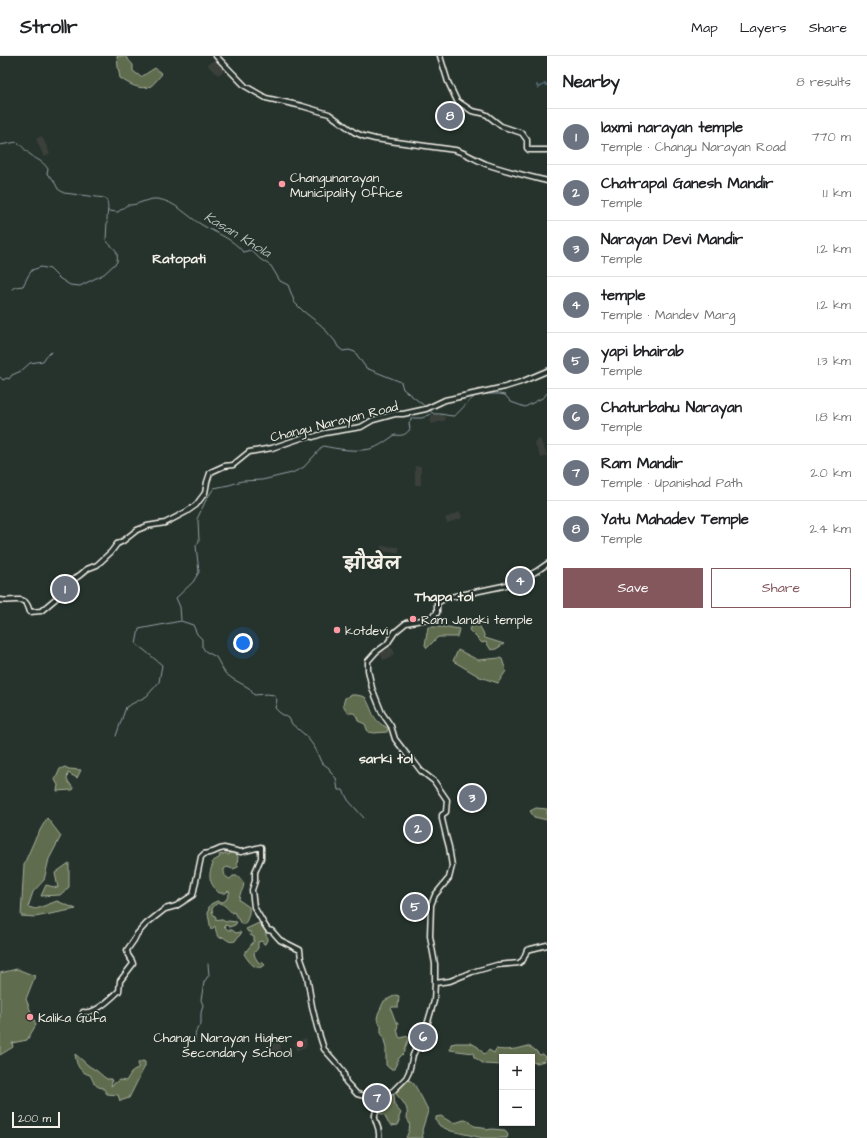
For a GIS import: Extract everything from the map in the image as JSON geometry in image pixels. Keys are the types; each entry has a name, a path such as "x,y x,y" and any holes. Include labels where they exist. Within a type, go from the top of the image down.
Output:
{"main road":[{"path":"216,56 243,85 266,98 329,114 363,136 455,150 475,160 547,181"},
{"path":"440,56 450,87 458,102 472,111 487,115 500,126 522,133 530,150 547,150"},
{"name":"Changu Narayan Road","path":"0,600 6,601 22,599 30,612 41,611 60,595 68,584 87,569 97,565 117,544 135,531 147,526 161,524 172,520 196,505 205,493 210,473 224,466 233,465 249,452 272,448 306,436 313,437 325,433 358,428 374,420 388,416 427,408 445,400 491,391 518,383 547,371"},
{"path":"378,1138 378,1128 374,1117 375,1110 382,1099 393,1091 406,1078 413,1055 427,1025 434,1001 434,956 430,936 431,905 435,895 450,878 452,866 442,818 446,812 448,803 447,800 434,781 421,771 395,739 391,726 382,713 372,688 368,661 372,655 387,644 393,635 406,623 427,619 434,616 437,613 436,603 446,598 504,586 532,574 547,564"},
{"path":"83,1012 90,1012 107,1002 119,991 120,982 132,964 132,961 128,955 128,950 136,934 165,909 176,906 193,895 200,862 204,854 224,848 241,852 261,847 261,858 255,872 255,880 252,890 254,907 267,928 280,940 300,950 322,1045 343,1071 348,1084 357,1094 368,1097 383,1095 393,1091"},
{"path":"435,984 450,981 472,972 497,965 519,963 523,960 527,950 547,944"}],"shaded area":[{"path":"217,58 227,69 218,75 209,67 208,64"},
{"path":"42,136 50,154 44,157 36,139"},
{"path":"432,415 443,415 446,420 432,424 430,420"},
{"path":"540,439 547,455 541,458 534,442"},
{"path":"415,466 421,466 421,485 415,485"},
{"path":"460,512 462,518 447,523 445,518"},
{"path":"381,546 399,547 399,553 380,551"},
{"path":"389,647 393,649 395,654 391,655 392,657 383,660 380,652 388,650 387,648"},
{"name":"Changu Narayan Higher Secondary School","path":"306,1038 307,1046 296,1050 294,1043"},
{"path":"280,1043 281,1050 279,1050 277,1055 270,1056 270,1044"}],"green space":[{"path":"117,56 125,56 133,65 133,71 141,77 155,68 162,74 151,86 143,88 135,86 120,78"},
{"path":"477,622 485,638 504,644 491,650 486,642 482,643 469,630 472,624"},
{"path":"428,627 448,627 459,629 457,637 438,637 427,648 425,645"},
{"path":"458,650 478,660 500,658 502,659 506,671 498,683 480,677 453,661"},
{"path":"351,695 365,697 378,722 388,728 387,732 368,732 365,724 358,721 354,713 348,713 343,705 345,698"},
{"path":"65,767 69,769 81,770 77,778 68,773 67,780 74,789 57,791 58,785 55,780 60,769"},
{"path":"536,808 547,809 547,820 534,817 530,811"},
{"path":"47,818 61,836 49,859 44,880 33,892 28,907 36,909 57,901 76,909 35,917 21,916 24,864 35,839"},
{"path":"231,851 236,853 238,857 237,864 239,866 233,869 227,867 224,869 225,874 226,877 230,879 233,876 238,876 244,883 239,900 249,907 248,918 245,924 241,924 234,912 232,913 220,903 215,905 212,909 216,920 220,919 226,922 237,922 235,925 229,927 227,925 224,926 228,930 232,930 236,933 240,932 241,934 235,941 232,942 223,937 220,938 217,934 215,926 211,930 208,914 211,904 217,901 223,902 226,900 230,892 219,893 213,886 210,880 210,872 213,864 212,862 220,857 219,855 225,853 229,855"},
{"path":"69,863 69,887 60,895 41,896 46,885 58,888 55,873"},
{"path":"259,923 266,931 268,938 265,944 262,941 258,942 258,948 254,953 255,957 259,963 262,962 265,965 262,967 256,967 250,963 244,954 254,941 254,937 250,935 251,932 248,932 246,929"},
{"path":"17,969 35,976 26,999 36,1025 27,1040 12,1043 13,1047 0,1055 0,973"},
{"path":"396,995 399,996 398,1007 392,1007 391,1009 398,1024 397,1029 399,1037 401,1038 407,1036 409,1038 405,1052 399,1058 394,1069 390,1069 386,1065 386,1048 381,1033 381,1026 377,1019 384,1001"},
{"path":"471,1043 478,1047 484,1054 489,1050 494,1053 496,1049 504,1050 528,1046 540,1055 543,1054 546,1057 544,1061 537,1063 535,1063 535,1054 499,1054 499,1065 484,1064 474,1057 473,1053 450,1050 451,1044"},
{"path":"75,1054 104,1077 111,1079 111,1086 119,1080 126,1081 131,1073 138,1068 139,1062 145,1062 145,1066 129,1098 120,1101 118,1095 107,1094 103,1088 93,1082 90,1075 81,1070 77,1064"},
{"path":"404,1080 411,1081 414,1084 428,1111 422,1130 423,1138 406,1138 410,1126 407,1118 407,1111 405,1105 396,1094 397,1088"},
{"path":"392,1094 394,1095 395,1106 401,1113 397,1125 392,1126 389,1124 384,1115 377,1113 384,1098"},
{"path":"441,1116 454,1122 468,1120 474,1126 483,1127 487,1130 505,1130 508,1135 507,1138 483,1138 451,1131 440,1126 436,1121 436,1117"}],"waterway":[{"path":"537,85 538,88 545,84 547,85"},
{"path":"0,145 17,142 33,157 46,166 48,169 47,174 53,179 58,189 64,193 105,198 108,205 107,220"},
{"name":"Kasan Khola","path":"108,211 118,212 127,205 153,199 163,200 234,243 243,252 251,250 260,259 271,266 280,281 288,285 294,302 321,325 335,341 338,347 343,351 349,350 355,352 366,368 401,382 403,389 426,407"},
{"name":"Kasan Khola","path":"12,289 23,286 32,270 41,267 50,269 59,278 70,285 80,286 104,274 117,262 116,251 106,240 107,222"},
{"path":"0,377 3,380 7,378 9,379 12,375 21,371 30,363 43,361 47,355 52,352"},
{"name":"Kasan Khola","path":"482,394 505,395 511,402 525,407 544,397 547,393"},
{"name":"Kasan Khola","path":"428,409 434,414 454,416 473,397 479,395"},
{"path":"197,519 206,500 214,488 242,481 262,480 292,473 304,467 323,446 352,450 373,448 395,435 407,433 410,429 409,423 412,418 422,418 431,414"},
{"path":"181,620 180,607 176,598 193,582 199,572 196,546 199,541 198,520"},
{"path":"116,736 126,707 147,696 159,682 162,665 136,644 139,629 181,621 193,625 197,634 202,639 202,646 205,651 216,657 225,673 249,688 254,695 274,695 277,700 275,708 289,718 292,724 310,741 321,762 329,768 331,773 336,778 338,790 343,790 348,800 364,818"},
{"path":"195,1039 196,1031 201,1024 203,1005 201,1000 204,982 209,975 208,964"}],"place":[{"name":"Yatu Mahadev Temple","path":"450,116"},
{"name":"Changunarayan Municipality Office","path":"282,184"},
{"name":"temple","path":"520,581"},
{"name":"laxmi narayan temple","path":"65,589"},
{"name":"Ram Janaki temple","path":"413,619"},
{"name":"kotdevi","path":"337,630"},
{"name":"Narayan Devi Mandir","path":"472,798"},
{"name":"Chatrapal Ganesh Mandir","path":"418,829"},
{"name":"yapi bhairab","path":"415,907"},
{"name":"Kalika Gufa","path":"30,1017"},
{"name":"Chaturbahu Narayan","path":"423,1037"},
{"name":"Changu Narayan Higher Secondary School","path":"300,1044"},
{"name":"Ram Mandir","path":"377,1098"}],"district":[{"name":"Ratopati","path":"179,258"},
{"name":"झौखेल","path":"372,563"},
{"name":"Thapa tol","path":"444,596"},
{"name":"sarki tol","path":"386,758"}]}
